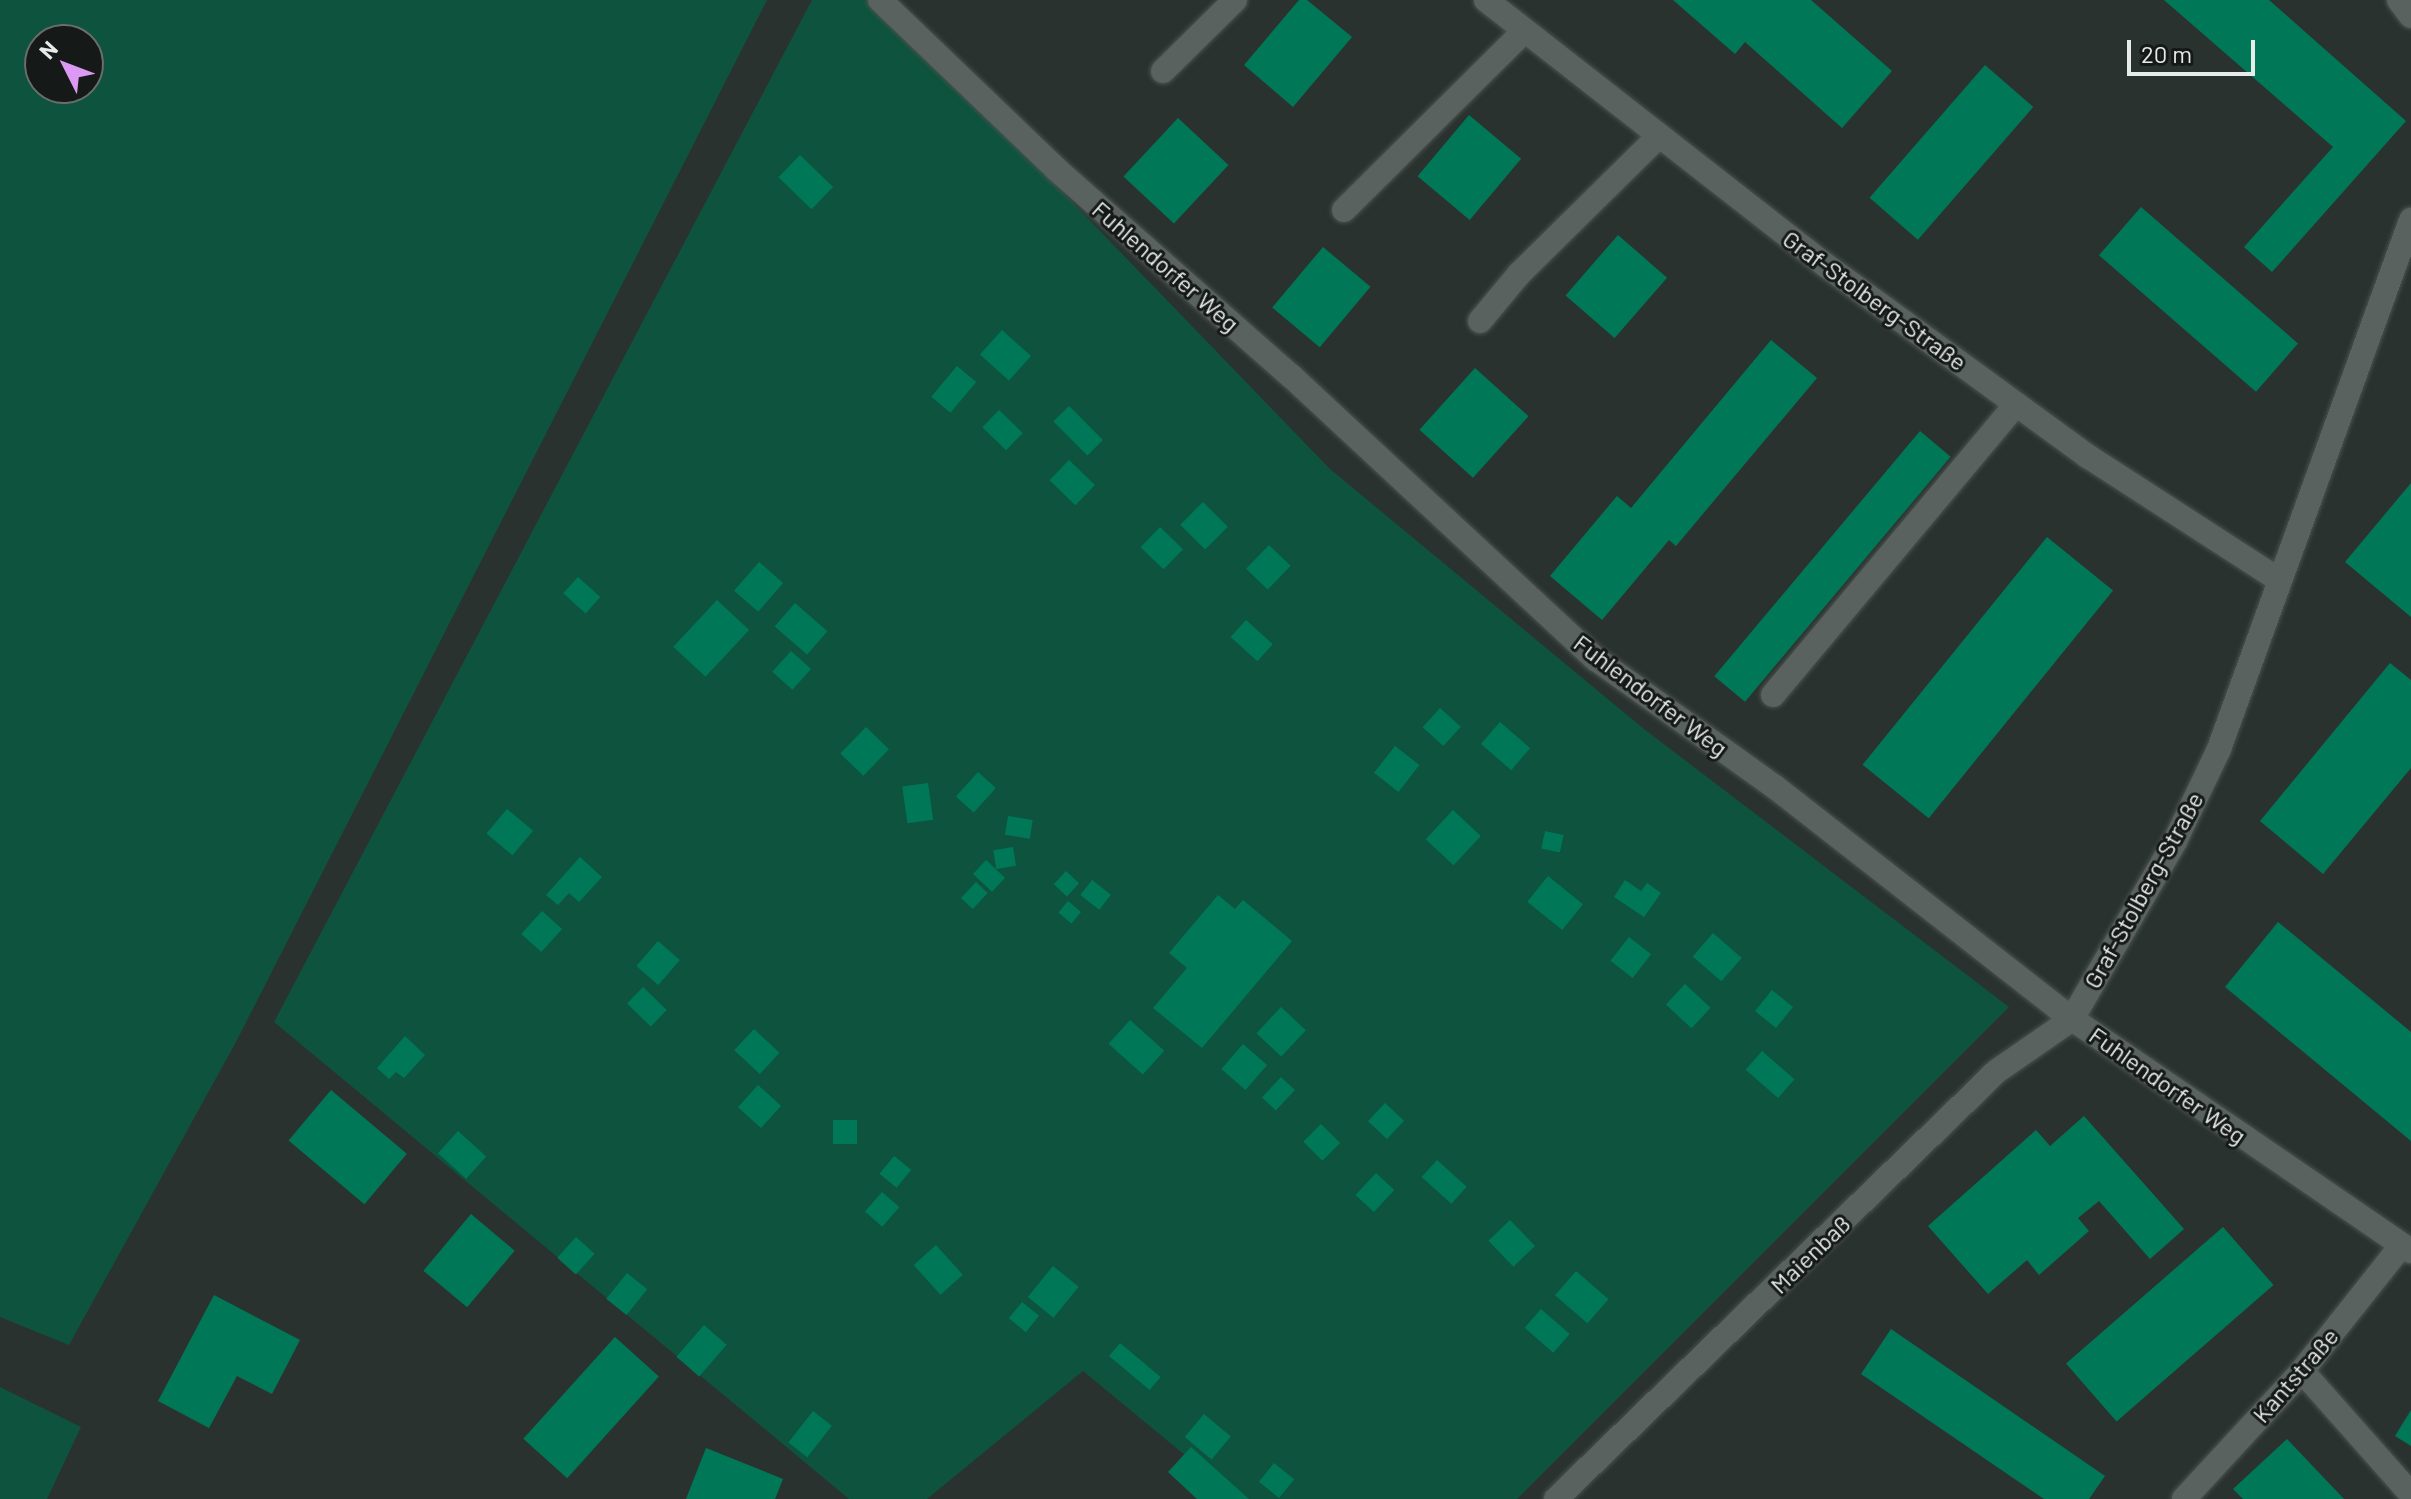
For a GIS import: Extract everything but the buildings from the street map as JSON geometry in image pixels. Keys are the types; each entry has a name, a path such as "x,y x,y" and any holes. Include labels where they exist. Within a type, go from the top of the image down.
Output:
{"street":[{"name":"Fuhlendorfer Weg","path":"880,0 1056,169 1291,376 1596,659 1775,787 2072,1019 2406,1249"},
{"path":"1163,71 1235,0"},
{"name":"Graf-Stolberg-Straße","path":"1486,0 1659,136 2016,404 2279,580"},
{"path":"2399,0 2411,16"},
{"path":"1344,210 1524,31"},
{"path":"1480,321 1519,274 1659,136"},
{"name":"Graf-Stolberg-Straße","path":"2072,1019 2175,841 2212,763 2411,220"},
{"path":"1773,695 2016,404"},
{"name":"Maienbaß","path":"1556,1499 1997,1071 2072,1019"},
{"name":"Kantstraße","path":"2184,1499 2302,1371 2406,1249"},
{"path":"2302,1371 2411,1494"}],"green space":[{"path":"0,0 767,0 236,1042 69,1345 0,1317"},
{"path":"812,0 877,0 1330,469 1644,729 2009,1007 1517,1499 1238,1499 1083,1371 927,1499 849,1499 274,1022"},
{"path":"0,1387 81,1427 47,1499 0,1499"}]}
